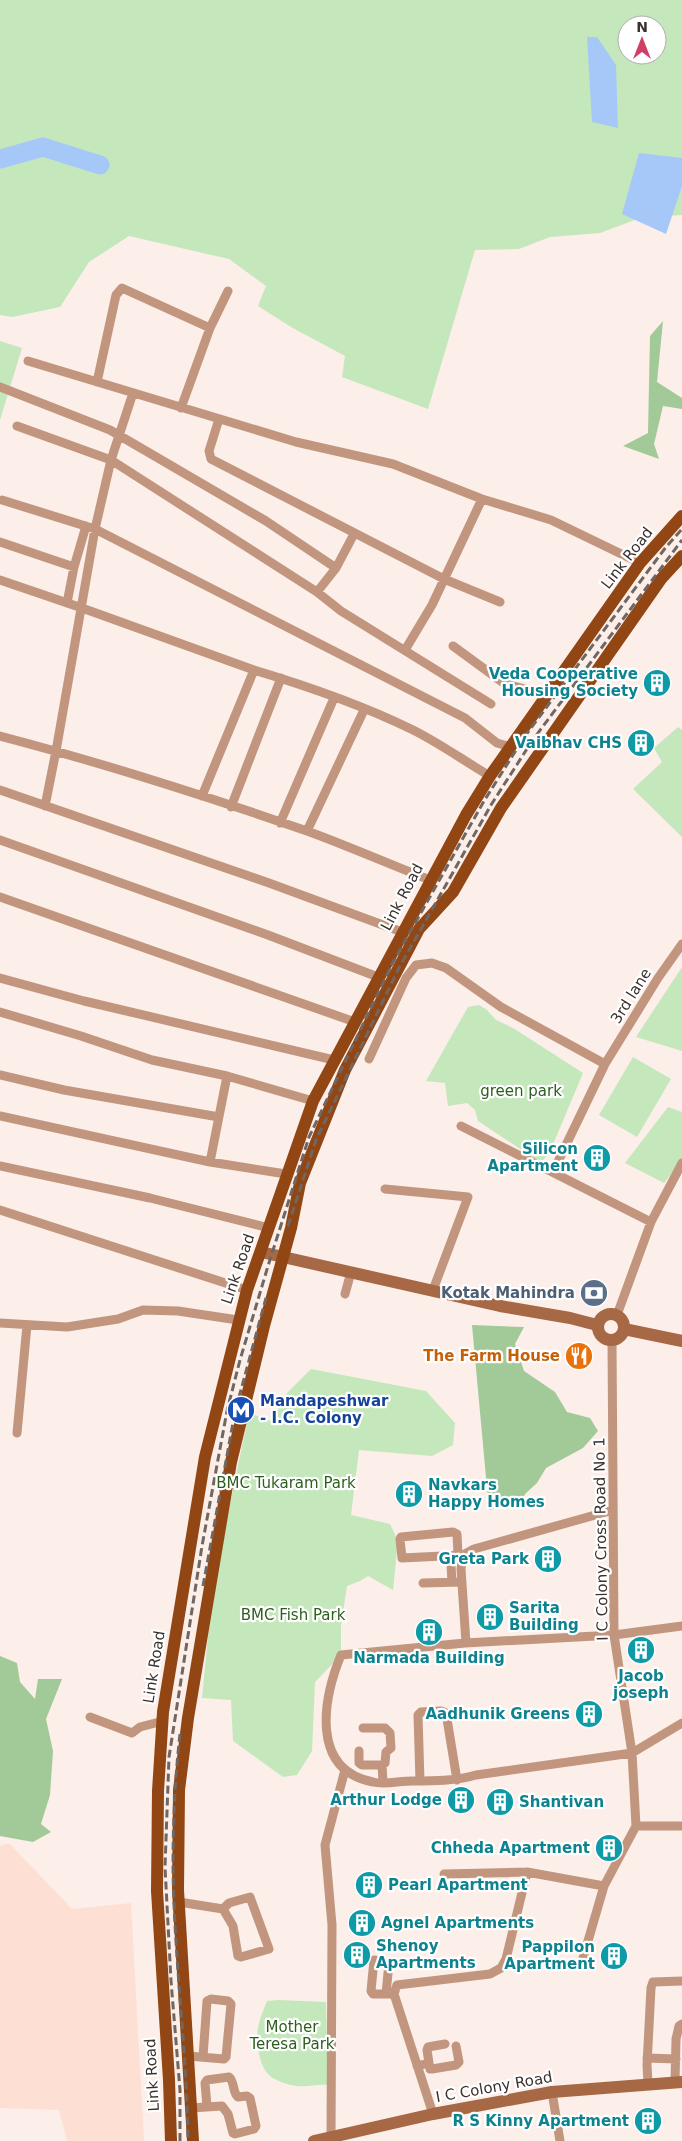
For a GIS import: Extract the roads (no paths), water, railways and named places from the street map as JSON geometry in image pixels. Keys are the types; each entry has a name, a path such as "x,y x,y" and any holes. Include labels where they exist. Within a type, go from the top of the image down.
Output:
{"main road":[{"name":"Link Road","path":"171,2141 157,1891 158,1791 163,1721 205,1457 247,1290 313,1101 402,932 478,794 640,563 682,516"},
{"name":"Link Road","path":"193,2141 179,1902 179,1790 188,1718 231,1462 264,1326 283,1258 300,1183 345,1070 419,929 453,892 504,802 655,587 682,556"}],"street":[{"path":"97,382 116,295 122,288 210,328"},
{"path":"181,408 210,328 228,291"},
{"path":"28,361 296,442 393,464 482,499 551,520 640,563"},
{"path":"0,387 110,430 266,521 336,568"},
{"path":"45,806 95,529 112,460 134,393"},
{"path":"219,419 209,451 211,459 444,579 500,602"},
{"path":"17,426 112,460 317,592 341,611 491,704"},
{"path":"405,650 414,637 444,579 482,499"},
{"path":"2,500 95,529 465,718 497,744 511,747"},
{"path":"67,603 74,567 86,526"},
{"path":"317,592 336,568 354,534"},
{"path":"0,542 74,567"},
{"path":"0,580 281,678 412,729 490,776"},
{"path":"453,646 506,684 529,690 551,690"},
{"path":"202,796 254,670"},
{"path":"232,807 281,678"},
{"path":"280,822 334,698"},
{"path":"307,831 364,710"},
{"path":"0,736 56,751 202,796 307,831 430,880"},
{"path":"0,790 269,883 402,932"},
{"path":"0,840 250,929 378,977"},
{"path":"0,897 355,1022"},
{"name":"3rd lane","path":"553,1172 605,1064 658,978 682,944"},
{"path":"369,1059 406,978 416,965 432,963 446,968 502,1008 605,1064"},
{"path":"0,978 84,1001 334,1060"},
{"path":"0,1012 81,1036 152,1060 227,1076 313,1101"},
{"path":"0,1075 64,1090 219,1117"},
{"path":"210,1162 227,1076"},
{"path":"0,1116 210,1162 286,1174"},
{"path":"460,1126 651,1222"},
{"path":"617,1315 651,1222 682,1163"},
{"path":"0,1166 150,1198 269,1228"},
{"path":"385,1189 468,1197 433,1290"},
{"path":"0,1210 247,1290"},
{"path":"261,1252 500,1306 570,1318 597,1325"},
{"path":"343,1294 348,1272"},
{"path":"0,1323 67,1327 118,1319 143,1310 178,1311 238,1320"},
{"path":"604,1315 617,1315 623,1321 624,1330 620,1337 612,1340 600,1335 597,1325 604,1315"},
{"path":"17,1433 28,1325"},
{"path":"624,1330 682,1341"},
{"name":"I C Colony Cross Road No 1","path":"612,1340 614,1635 632,1753 636,1826"},
{"path":"466,1643 461,1555 457,1534 455,1532 401,1537 400,1557 402,1558 461,1555 613,1510"},
{"path":"451,1565 452,1582"},
{"path":"423,1583 462,1582"},
{"path":"682,1626 614,1635 466,1643 342,1655 332,1677 327,1710 327,1738 334,1759 345,1770 374,1783 457,1780 476,1775 632,1753 682,1723"},
{"path":"420,1781 418,1715 421,1712 441,1711 446,1714 457,1780"},
{"path":"90,1717 132,1733 140,1726 163,1721"},
{"path":"359,1751 360,1763 362,1765 382,1765 386,1763 386,1752 391,1748 390,1733 385,1728 363,1728"},
{"path":"382,1765 383,1782"},
{"path":"331,2140 332,1925 325,1845 345,1770"},
{"path":"582,1965 604,1886 636,1826 682,1826"},
{"path":"444,1874 527,1872 604,1886"},
{"path":"433,2114 390,1994 397,1985 490,1974 501,1968 506,1959 527,1872"},
{"path":"179,1902 223,1910 233,1926 238,1956 241,1957 269,1949 250,1897 229,1903 223,1910"},
{"path":"648,2083 647,2058 651,1988 653,1982 682,1981"},
{"path":"188,2056 224,2059 226,2057 231,2004 228,2001 211,1999 207,2001 203,2057"},
{"path":"678,2082 676,2038 679,2026 682,2024"},
{"path":"445,2044 428,2047 430,2068 456,2065 459,2062 456,2046"},
{"path":"647,2058 676,2059"},
{"path":"416,2066 429,2063"},
{"path":"191,2108 222,2106 228,2114 233,2133 235,2134 254,2129 256,2126 250,2098 235,2095 232,2079 229,2077 207,2080 204,2083 207,2106"},
{"name":"I C Colony Road","path":"314,2141 331,2140 433,2114 552,2092 678,2082"},
{"path":"552,2092 560,2141"}],"water":[{"path":"587,37 597,37 616,65 618,128 592,122"},
{"path":"639,153 682,158 682,186 666,234 622,214"}],"waterway":[{"path":"0,159 43,147 100,165"}],"railway":[{"path":"180,2141 180,2090 171,1981 165,1867 169,1757 202,1546 227,1411 268,1266 309,1137 392,964 484,801 525,736 666,547 682,529"},
{"path":"288,1226 316,1140 399,968 491,805 532,741 682,540"},
{"path":"203,1586 235,1412 266,1298"},
{"path":"180,1734 173,1834 173,1867 188,2141"}],"place":[{"name":"Veda Cooperative Housing Society","path":"657,683"},
{"name":"Vaibhav CHS","path":"641,743"},
{"name":"Silicon Apartment","path":"597,1158"},
{"name":"Kotak Mahindra","path":"594,1293"},
{"name":"The Farm House","path":"579,1356"},
{"name":"Mandapeshwar - I.C. Colony","path":"241,1410"},
{"name":"Navkars Happy Homes","path":"409,1494"},
{"name":"Greta Park","path":"548,1559"},
{"name":"Sarita Building","path":"490,1617"},
{"name":"Narmada Building","path":"429,1632"},
{"name":"Jacob joseph","path":"641,1650"},
{"name":"Aadhunik Greens","path":"589,1714"},
{"name":"Arthur Lodge","path":"461,1800"},
{"name":"Shantivan","path":"500,1802"},
{"name":"Chheda Apartment","path":"609,1848"},
{"name":"Pearl Apartment","path":"369,1885"},
{"name":"Agnel Apartments","path":"362,1923"},
{"name":"Shenoy Apartments","path":"357,1955"},
{"name":"Pappilon Apartment","path":"614,1956"},
{"name":"R S Kinny Apartment","path":"648,2121"}],"park label":[{"name":"green park","path":"521,1091"},
{"name":"BMC Tukaram Park","path":"286,1483"},
{"name":"BMC Fish Park","path":"293,1615"},
{"name":"Mother Teresa Park","path":"292,2036"}]}
